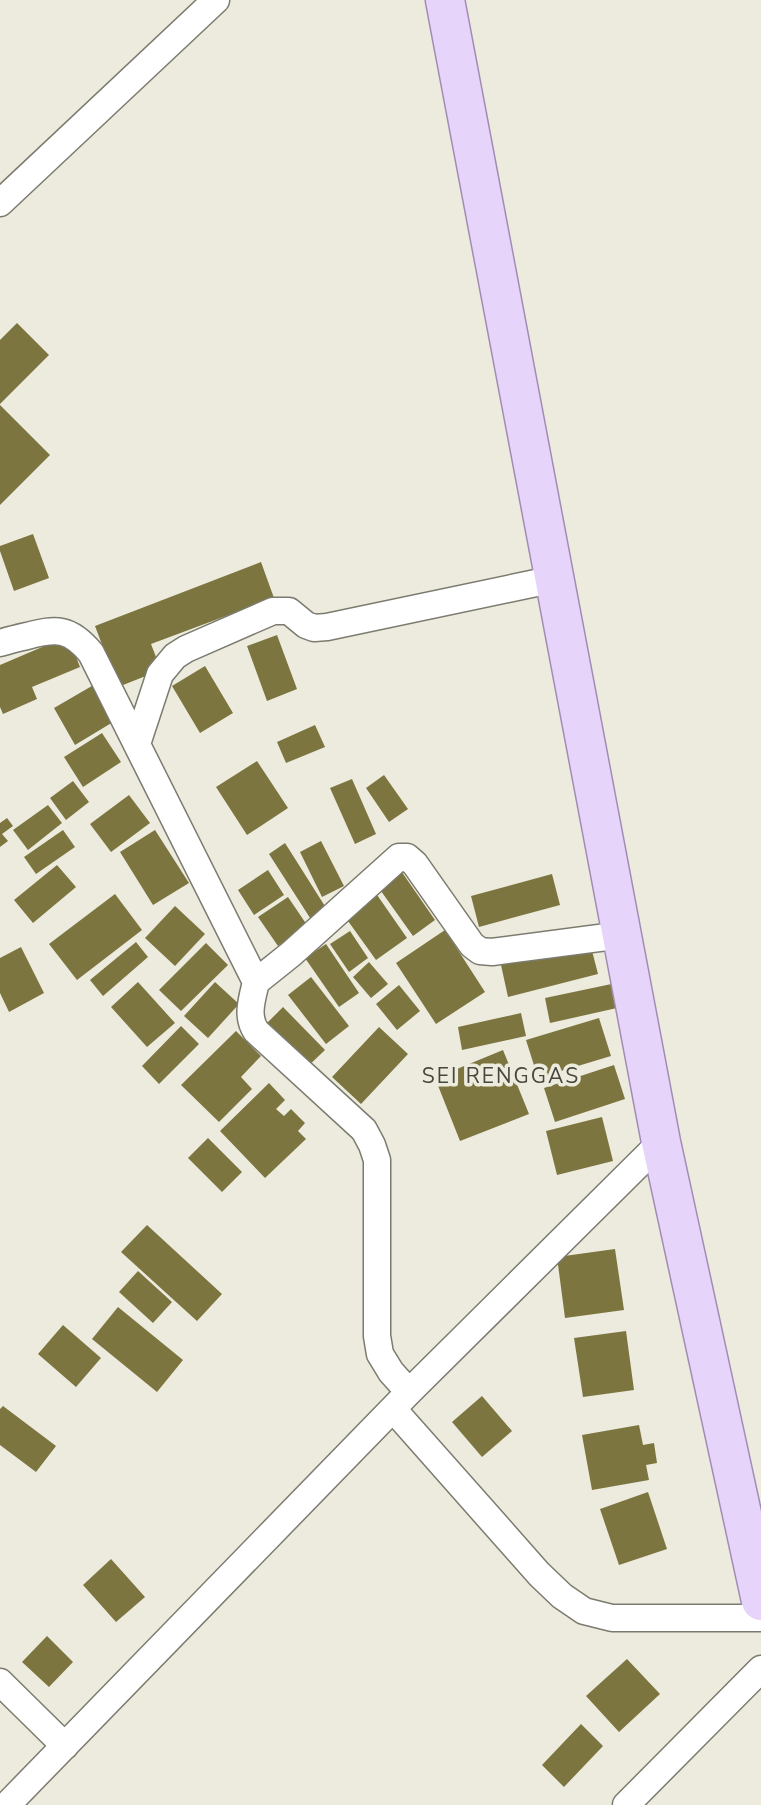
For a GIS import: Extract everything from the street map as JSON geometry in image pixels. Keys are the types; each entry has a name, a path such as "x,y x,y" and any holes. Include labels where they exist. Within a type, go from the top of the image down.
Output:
{"main road":[{"path":"445,0 661,1142 761,1601"}],"street":[{"path":"0,203 216,0"},
{"path":"137,744 160,674 175,656 272,611 289,611 306,625 314,628 327,627 555,579"},
{"path":"0,643 46,631 60,631 82,642 91,653 256,982 251,1024 348,1114 364,1130 372,1145 377,1160 377,1336 380,1354 391,1372 401,1401 539,1574 562,1596 584,1611 612,1618 761,1618"},
{"path":"256,982 291,954 398,857 407,857 415,864 472,945 480,951 492,952 622,935"},
{"path":"7,1805 401,1401 661,1142"},
{"path":"626,1805 761,1669"},
{"path":"0,1682 65,1746"}],"building":[{"path":"17,323 49,355 0,404 0,340"},
{"path":"0,405 50,455 0,505"},
{"path":"33,534 49,578 14,591 0,546"},
{"path":"261,562 274,598 151,644 161,670 118,687 95,626"},
{"path":"277,635 297,689 267,701 247,646"},
{"path":"68,636 80,667 32,687 37,699 3,714 0,707 0,665"},
{"path":"205,666 233,713 200,733 172,686"},
{"path":"97,683 118,719 75,745 54,708"},
{"path":"315,725 325,747 286,763 277,742"},
{"path":"102,733 121,762 83,787 64,757"},
{"path":"257,761 288,808 247,835 216,787"},
{"path":"384,775 408,809 389,822 366,788"},
{"path":"352,779 376,834 355,844 330,788"},
{"path":"73,781 89,802 66,820 50,798"},
{"path":"129,795 150,823 111,852 90,824"},
{"path":"48,805 62,823 28,850 13,830"},
{"path":"7,818 13,826 2,834 8,841 0,847 0,823"},
{"path":"63,830 75,847 36,874 24,857"},
{"path":"155,830 189,883 153,905 120,852"},
{"path":"321,841 344,886 322,897 300,852"},
{"path":"285,843 328,911 312,921 269,854"},
{"path":"57,865 76,887 33,923 14,900"},
{"path":"399,868 435,920 413,936 376,884"},
{"path":"268,870 284,895 254,915 238,890"},
{"path":"552,874 560,905 479,927 471,896"},
{"path":"375,892 407,938 376,960 343,914"},
{"path":"115,894 142,930 77,980 49,944"},
{"path":"288,897 307,925 278,946 258,917"},
{"path":"175,906 205,934 175,966 145,938"},
{"path":"445,930 485,992 436,1024 396,963"},
{"path":"350,931 368,958 349,972 330,944"},
{"path":"136,942 148,957 103,996 90,980"},
{"path":"206,943 228,965 181,1011 159,990"},
{"path":"590,943 598,974 508,997 501,965"},
{"path":"326,944 359,993 339,1007 305,958"},
{"path":"21,947 44,993 9,1012 0,993 0,958"},
{"path":"369,962 388,984 371,998 353,977"},
{"path":"311,977 349,1026 326,1044 288,995"},
{"path":"138,982 175,1023 147,1047 111,1007"},
{"path":"215,982 239,1004 208,1038 184,1016"},
{"path":"621,982 626,1006 550,1023 545,998"},
{"path":"399,985 420,1011 397,1030 376,1004"},
{"path":"283,1007 325,1050 304,1070 263,1027"},
{"path":"521,1013 526,1036 462,1050 458,1027"},
{"path":"599,1018 611,1056 538,1078 526,1040"},
{"path":"181,1026 199,1044 159,1084 142,1066"},
{"path":"379,1027 408,1054 361,1104 332,1077"},
{"path":"236,1031 261,1056 241,1077 252,1089 219,1122 181,1085"},
{"path":"503,1050 529,1114 460,1141 435,1078"},
{"path":"614,1065 625,1099 555,1122 544,1088"},
{"path":"269,1083 285,1100 276,1109 284,1116 291,1109 305,1123 298,1131 306,1139 265,1178 220,1131"},
{"path":"602,1117 613,1161 557,1175 546,1131"},
{"path":"208,1138 242,1172 222,1192 188,1158"},
{"path":"147,1225 222,1294 197,1321 121,1252"},
{"path":"615,1249 624,1310 565,1318 557,1257"},
{"path":"138,1271 172,1302 153,1323 119,1292"},
{"path":"118,1307 183,1360 157,1392 92,1339"},
{"path":"63,1325 101,1358 76,1387 38,1354"},
{"path":"626,1331 634,1390 583,1397 574,1338"},
{"path":"482,1396 512,1431 482,1457 452,1422"},
{"path":"3,1406 56,1446 36,1472 0,1445 0,1409"},
{"path":"639,1425 643,1445 654,1443 657,1463 646,1465 649,1480 592,1490 582,1435"},
{"path":"648,1492 667,1549 619,1565 600,1509"},
{"path":"111,1559 145,1597 116,1622 83,1585"},
{"path":"47,1636 73,1662 49,1687 22,1662"},
{"path":"627,1659 660,1694 619,1732 586,1696"},
{"path":"581,1724 603,1746 564,1787 542,1765"}],"district":[{"name":"SEI RENGGAS","path":"501,1076"}]}
